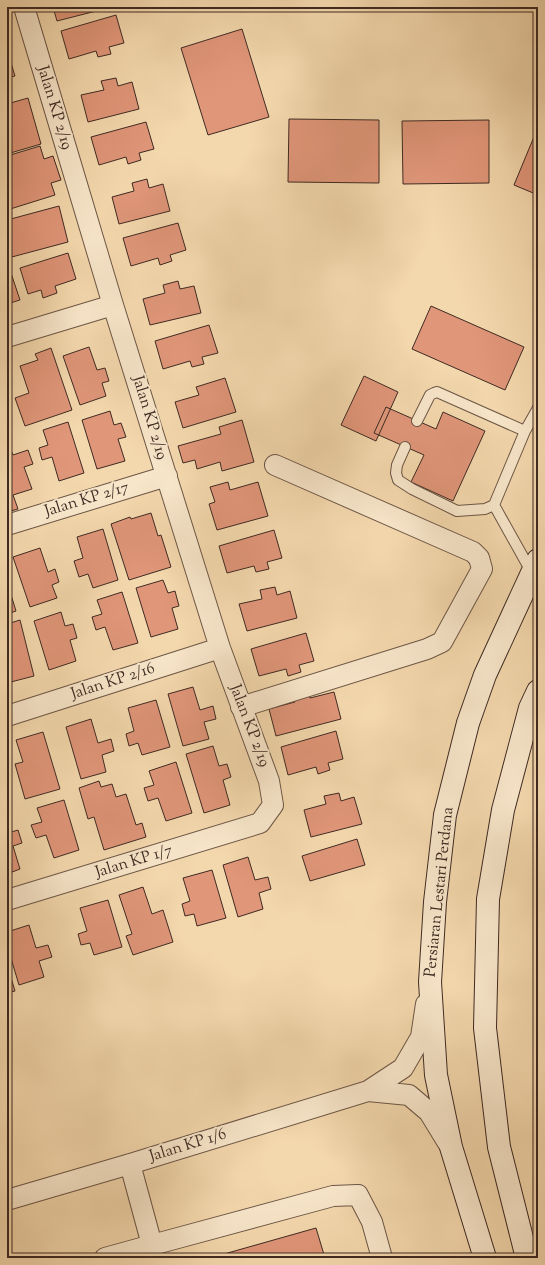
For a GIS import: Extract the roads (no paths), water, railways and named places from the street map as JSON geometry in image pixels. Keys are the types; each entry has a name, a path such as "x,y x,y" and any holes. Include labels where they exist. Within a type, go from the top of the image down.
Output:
{"main road":[{"name":"Persiaran Lestari Perdana","path":"485,1258 451,1147 436,1075 430,982 435,902 445,815 468,723 485,675 535,567"},
{"path":"527,1258 499,1147 485,1020 488,898 503,810 530,708 538,691"}],"street":[{"name":"Jalan KP 2/19","path":"24,7 113,305 220,648 269,781 273,805 260,823"},
{"path":"7,337 113,305"},
{"path":"241,707 427,649 442,642 482,570 479,558 473,552 275,465"},
{"name":"Jalan KP 2/17","path":"7,525 167,476"},
{"name":"Jalan KP 2/16","path":"7,716 220,648"},
{"name":"Jalan KP 1/7","path":"7,900 260,823"},
{"name":"Jalan KP 1/6","path":"7,1200 368,1091 404,1068 421,1037 430,982"},
{"name":"Jalan KP 1/6","path":"368,1091 409,1095 429,1112 451,1147"},
{"path":"130,1164 152,1245"},
{"path":"105,1258 333,1196 358,1195 372,1222 382,1258"}],"lane":[{"path":"418,421 430,395 437,392 525,432"},
{"path":"405,447 397,465 396,474 398,480 412,489 457,511 485,509 494,504 525,432 538,408"},
{"path":"494,504 535,567"}]}
